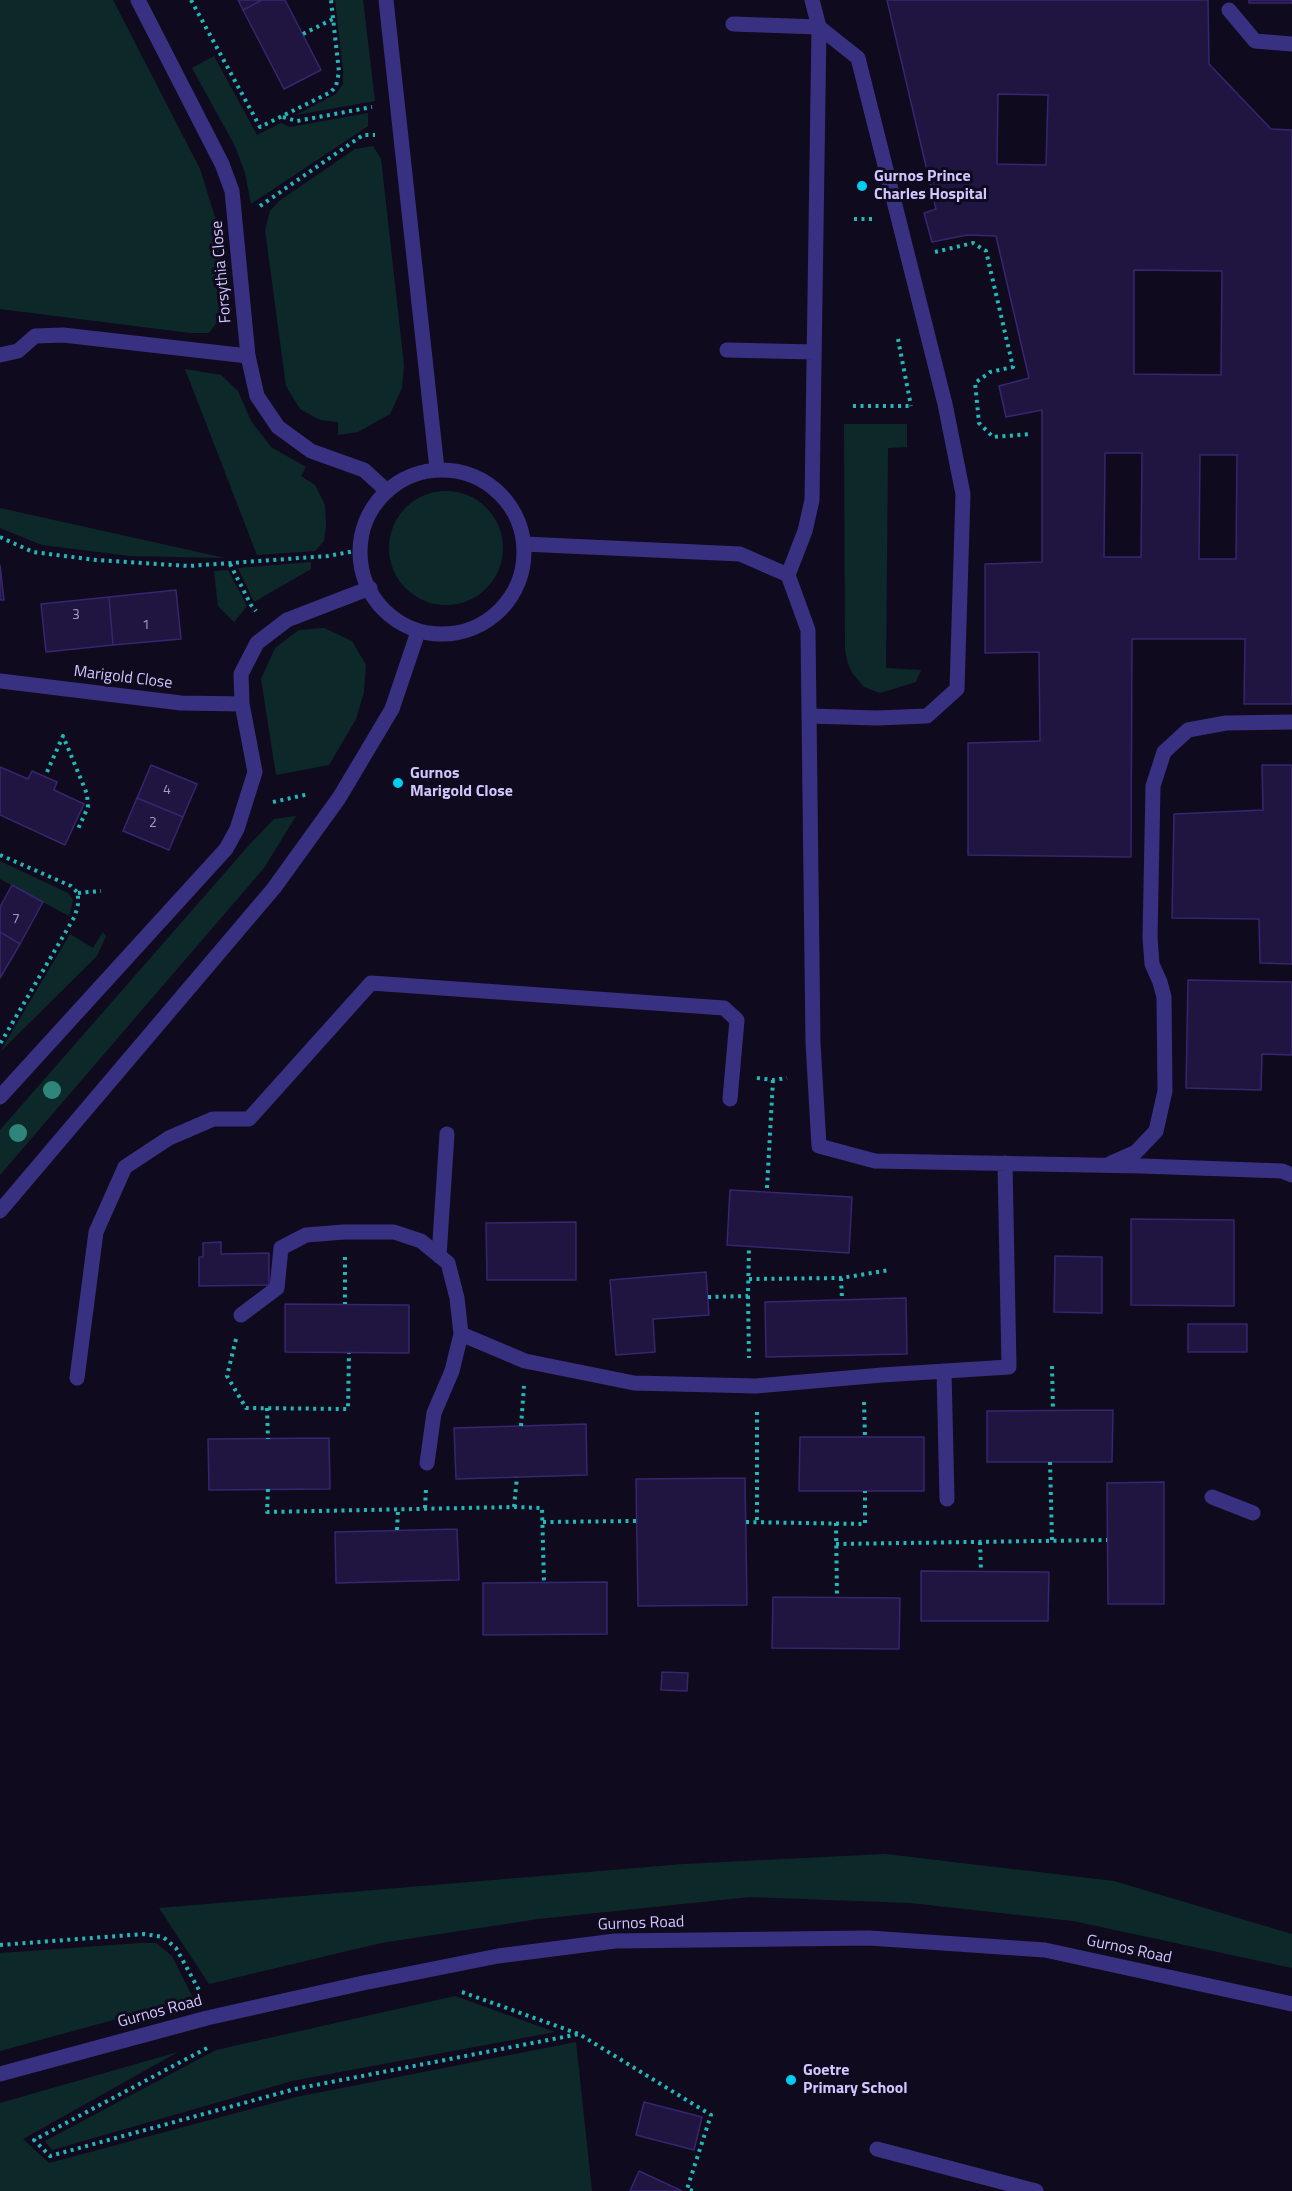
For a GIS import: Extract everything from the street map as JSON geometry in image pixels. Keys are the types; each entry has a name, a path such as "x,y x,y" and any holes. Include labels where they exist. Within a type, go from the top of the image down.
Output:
{"street":[{"name":"Forsythia Close","path":"138,0 222,164 232,191 248,356 257,396 278,427 311,451 364,470 387,490"},
{"path":"386,0 437,469"},
{"path":"812,0 819,27 812,501 805,531 788,575 808,630 813,1043 819,1146 875,1161 1106,1165 1282,1171 1292,1175"},
{"path":"1229,10 1255,41 1292,44"},
{"path":"733,24 819,27 858,58 957,457 963,494 957,689 927,716 877,718 809,716"},
{"path":"0,356 18,351 35,336 63,335 248,356"},
{"path":"727,350 814,352"},
{"path":"437,469 462,472 485,482 505,498 518,519 524,544 523,568 515,591 500,610 481,625 458,633 439,635 418,632 385,613 370,588 360,563 360,550 361,536 370,511 387,490 410,476 437,469"},
{"path":"524,544 740,554 788,575"},
{"path":"0,1097 225,849 237,829 255,772 243,704 241,674 257,643 287,620 370,588"},
{"path":"0,1211 274,888 339,798 392,709 418,632"},
{"name":"Marigold Close","path":"0,681 181,703 243,704"},
{"path":"1106,1165 1136,1152 1156,1131 1165,1091 1164,997 1152,964 1150,938 1153,786 1164,752 1188,730 1226,723 1292,723"},
{"path":"78,1378 96,1232 125,1167 169,1138 213,1119 249,1119 371,983 724,1008 737,1020 730,1098"},
{"path":"439,1256 447,1134"},
{"path":"461,1334 525,1361 634,1383 753,1386 1008,1367 1005,1163"},
{"path":"241,1315 277,1288 281,1248 306,1236 394,1232 421,1241 448,1263 457,1298 461,1334 452,1371 434,1413 427,1463"},
{"path":"944,1371 947,1499"},
{"path":"1212,1497 1252,1513"},
{"name":"Gurnos Road","path":"0,2074 207,2018 363,1983 498,1956 615,1941 869,1938 1045,1950 1292,2004"},
{"path":"877,2149 1036,2191"}],"path":[{"path":"191,0 260,128 331,92 336,86 339,72 331,0"},
{"path":"303,34 333,19"},
{"path":"283,117 297,121 372,107 373,116"},
{"path":"374,125 375,135"},
{"path":"236,222 363,135 382,134"},
{"path":"933,252 973,243 986,251 1013,367 990,372 975,384 979,423 993,437 1031,434"},
{"path":"853,406 911,406"},
{"path":"0,537 33,552 189,566 328,556 360,550"},
{"path":"230,564 250,605"},
{"path":"47,772 63,736 87,794 88,807 78,829"},
{"path":"246,804 269,803 316,792 339,798"},
{"path":"0,855 71,886 78,893 75,916 0,1044"},
{"path":"78,893 101,891"},
{"path":"767,1188 773,1080"},
{"path":"344,1233 345,1304"},
{"path":"749,1247 748,1296 757,1522"},
{"path":"749,1279 841,1278 890,1270"},
{"path":"841,1278 842,1299"},
{"path":"708,1297 748,1296"},
{"path":"241,1315 227,1376 246,1408 348,1408 349,1353"},
{"path":"521,1426 525,1361"},
{"path":"1052,1366 1053,1411"},
{"path":"863,1376 865,1437"},
{"path":"267,1408 268,1439"},
{"path":"1050,1462 1052,1540"},
{"path":"514,1507 517,1477"},
{"path":"268,1489 267,1512 542,1508 544,1583"},
{"path":"746,1522 865,1524 865,1491"},
{"path":"397,1530 398,1509"},
{"path":"543,1522 636,1521"},
{"path":"836,1523 837,1597"},
{"path":"836,1544 1107,1540"},
{"path":"980,1542 981,1571"},
{"path":"0,1945 144,1934 162,1937 176,1948 202,1999"},
{"path":"455,1989 579,2034 711,2115 687,2188 693,2191"},
{"path":"214,2044 34,2140 50,2156 295,2089 579,2034"}],"green space":[{"path":"0,0 113,0 200,169 216,220 224,313 209,333 190,333 0,309"},
{"path":"335,0 363,0 375,101 296,115 336,94 343,84"},
{"path":"214,56 257,135 281,123 290,127 368,113 368,126 251,204 245,173 235,146 192,68"},
{"path":"373,146 381,159 404,365 402,388 390,414 358,432 338,435 338,422 320,420 300,409 286,386 265,230 270,211 279,201 355,149"},
{"path":"185,369 221,375 238,391 251,421 271,447 306,467 301,476 315,485 325,505 324,541 315,551 257,555"},
{"path":"844,424 907,424 907,447 888,448 886,668 921,670 916,682 880,693 864,687 853,674 845,650"},
{"path":"446,491 468,496 486,508 498,526 503,548 498,570 486,588 468,600 446,605 424,600 406,588 394,570 389,548 394,526 406,508 424,496"},
{"path":"0,508 225,558 130,556 42,545 0,528"},
{"path":"311,562 311,569 254,602 238,568"},
{"path":"228,570 247,606 234,622 218,606 214,571"},
{"path":"324,628 352,641 366,665 364,692 356,719 329,765 276,775 261,679 275,648 299,630"},
{"path":"296,816 264,868 0,1175 0,1130 250,844 274,819"},
{"path":"0,861 68,893 73,900 69,916 0,879"},
{"path":"103,932 106,936 97,956 0,1052 70,934 93,948"},
{"path":"885,1854 1114,1881 1292,1934 1292,1968 1073,1921 910,1903 750,1897 538,1919 381,1943 209,1984 159,1908 684,1864"},
{"path":"156,1943 172,1956 193,1998 0,2051 0,1953"},
{"path":"455,1996 555,2032 292,2081 52,2150 45,2141 216,2050"},
{"path":"576,2042 592,2191 0,2191 0,2103 178,2052 23,2139 49,2163 296,2097"}],"building":[{"path":"238,0 262,0 243,10"},
{"path":"262,0 285,0 321,70 284,89 243,10"},
{"path":"887,0 1208,0 1209,64 1271,129 1292,130 1292,704 1244,704 1245,639 1132,639 1131,857 968,855 968,743 1040,741 1039,652 985,653 985,564 1042,562 1042,410 1006,417 999,386 1029,378 996,236 967,235 932,242 924,213 936,209","holes":["998,94 1048,95 1046,165 997,164","1134,270 1222,271 1221,375 1134,374","1105,453 1142,453 1141,557 1104,557","1200,455 1237,455 1236,559 1199,559"]},
{"path":"1249,0 1292,0 1292,3 1249,3"},
{"path":"0,565 4,600 0,600"},
{"path":"176,590 181,639 113,645 109,597"},
{"path":"109,597 113,645 46,652 41,604"},
{"path":"151,765 197,784 183,817 137,798"},
{"path":"1262,765 1292,765 1292,964 1260,963 1259,919 1172,918 1174,814 1263,810"},
{"path":"0,767 28,779 32,771 57,782 54,790 84,804 65,845 0,815"},
{"path":"137,798 183,817 169,850 123,831"},
{"path":"12,885 43,902 20,944 0,932 0,907"},
{"path":"0,932 20,944 0,978"},
{"path":"1188,980 1292,982 1292,1055 1262,1054 1261,1090 1186,1088"},
{"path":"730,1190 852,1197 849,1253 727,1245"},
{"path":"1131,1219 1234,1220 1234,1306 1131,1305"},
{"path":"576,1222 576,1280 487,1280 486,1223"},
{"path":"221,1242 221,1254 269,1253 269,1285 199,1286 199,1257 203,1257 203,1243"},
{"path":"1055,1256 1102,1257 1102,1313 1054,1312"},
{"path":"706,1272 709,1315 653,1319 655,1352 616,1355 610,1280"},
{"path":"906,1298 907,1354 766,1357 765,1302"},
{"path":"285,1304 409,1305 409,1353 285,1352"},
{"path":"1188,1324 1247,1324 1247,1352 1188,1352"},
{"path":"1113,1410 1112,1462 987,1462 987,1411"},
{"path":"586,1424 587,1475 456,1479 454,1428"},
{"path":"800,1437 924,1437 924,1491 799,1491"},
{"path":"329,1438 330,1489 209,1490 208,1439"},
{"path":"745,1478 747,1605 638,1606 636,1479"},
{"path":"1164,1482 1164,1604 1108,1604 1107,1483"},
{"path":"457,1529 459,1580 336,1583 335,1532"},
{"path":"921,1571 1049,1572 1048,1621 921,1621"},
{"path":"607,1582 607,1634 483,1635 483,1583"},
{"path":"773,1597 900,1598 899,1649 772,1648"},
{"path":"662,1672 688,1673 687,1691 661,1690"},
{"path":"644,2102 702,2117 694,2150 636,2135"},
{"path":"639,2171 682,2191 630,2191"}],"place":[{"name":"Gurnos Prince Charles Hospital","path":"862,186"},
{"name":"Gurnos Marigold Close","path":"398,783"},
{"name":"Goetre Primary School","path":"791,2080"}]}
